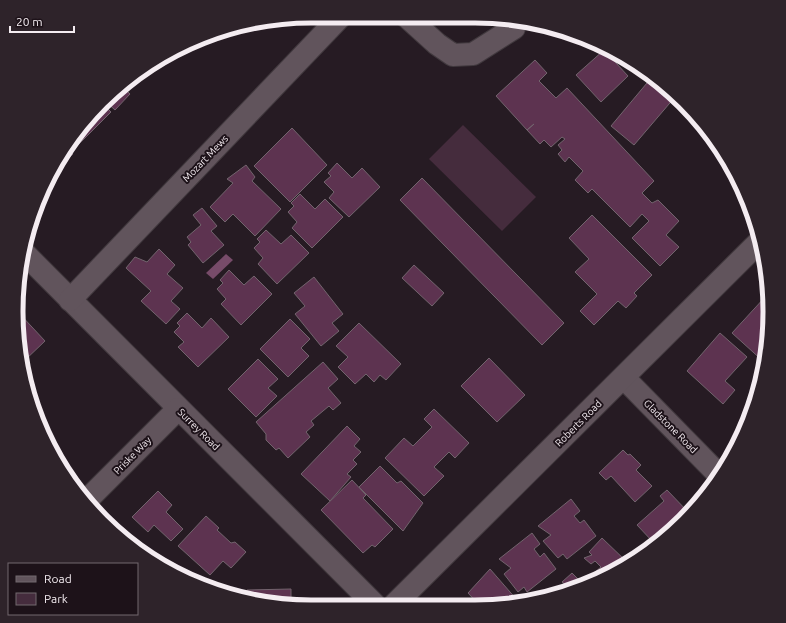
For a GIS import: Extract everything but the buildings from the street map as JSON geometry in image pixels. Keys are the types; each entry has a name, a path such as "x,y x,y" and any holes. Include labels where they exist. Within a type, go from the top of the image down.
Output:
{"street":[{"name":"Mozart Mews","path":"70,300 334,23"},
{"path":"414,23 437,44 453,55 473,54 514,28"},
{"name":"Roberts Road","path":"399,600 624,378 755,246"},
{"name":"Surrey Road","path":"28,258 370,600"},
{"name":"Gladstone Road","path":"624,378 715,471"},
{"name":"Priske Way","path":"91,496 178,408"}],"green space":[{"path":"463,125 536,197 502,231 429,159"}],"shaded area":[{"path":"226,254 233,260 213,279 206,273"}]}
